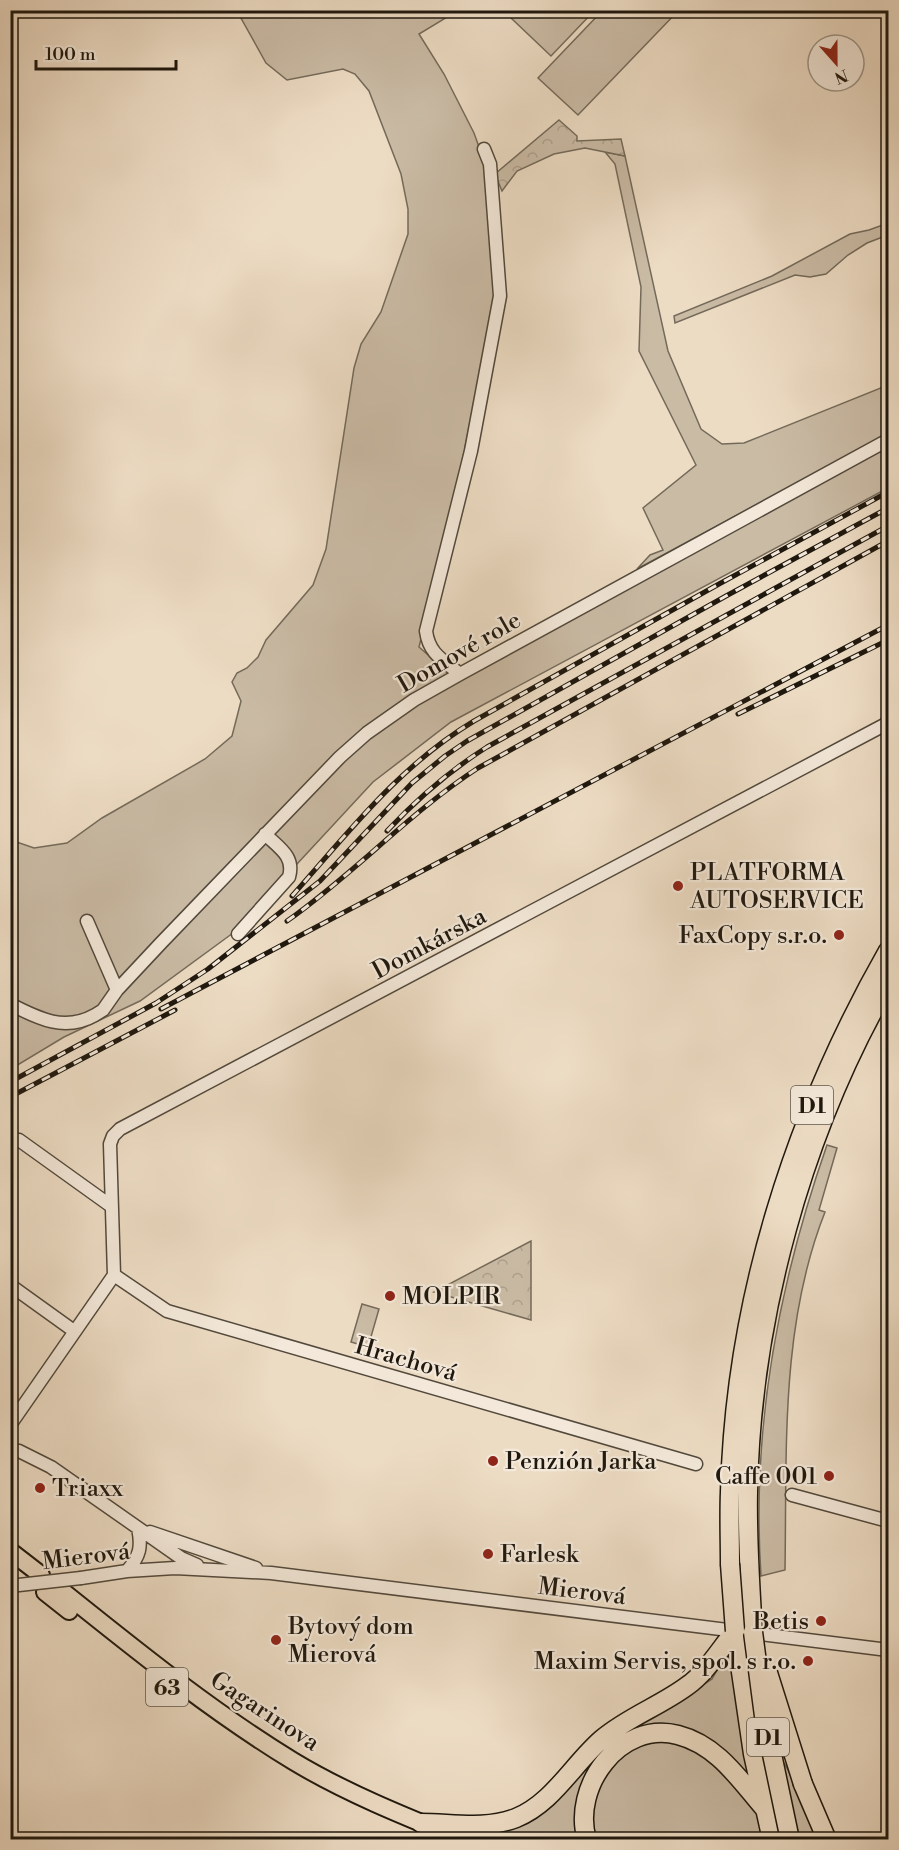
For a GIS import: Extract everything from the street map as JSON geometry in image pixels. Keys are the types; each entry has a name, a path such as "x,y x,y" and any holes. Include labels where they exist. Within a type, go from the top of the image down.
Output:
{"highway":[{"name":"D1","path":"772,1839 746,1716 744,1632 730,1491 734,1433 747,1333 760,1268 788,1173 820,1085 845,1031 888,951"},
{"name":"D1","path":"739,1564 759,1369 777,1270 794,1205 817,1138 838,1086 888,984"},
{"name":"D1","path":"744,1632 790,1839"},
{"path":"421,1823 471,1825 519,1817 552,1793 612,1731 689,1685 744,1632 767,1670 803,1784 826,1837"},
{"path":"587,1839 585,1803 588,1789 598,1769 623,1746 639,1738 656,1734 676,1735 704,1746 728,1766 764,1808"}],"main road":[{"path":"10,1551 33,1576 10,1565"},
{"name":"Gagarinova","path":"435,1839 357,1805 256,1750 225,1730 129,1659 53,1591 178,1683 295,1762 421,1823 463,1839"}],"street":[{"path":"460,674 436,655 428,645 426,631 471,451 500,297 490,164 484,149"},
{"name":"Domové role","path":"10,1004 47,1022 68,1024 84,1021 103,1010 117,990 265,834 340,757 368,733 414,700 460,674 888,440"},
{"name":"Domkárska","path":"114,1275 110,1144 113,1136 120,1129 888,723"},
{"path":"238,934 289,877 292,866 288,856 265,834"},
{"path":"87,921 117,990"},
{"path":"19,1140 111,1206"},
{"path":"10,1425 114,1275"},
{"name":"Hrachová","path":"114,1275 167,1311 696,1464"},
{"path":"10,1286 74,1331"},
{"name":"Mierová","path":"10,1450 19,1451 51,1467 181,1558 203,1568"},
{"path":"792,1495 888,1521"},
{"path":"127,1571 136,1561 140,1551 138,1528"},
{"name":"Mierová","path":"138,1528 271,1573"},
{"name":"Mierová","path":"10,1586 127,1571 203,1568 271,1573 888,1650"}],"green space":[{"path":"237,11 443,11 449,16 419,34 444,74 474,133 487,169 496,295 448,531 419,647 457,680 888,442 888,488 451,722 373,782 233,933 140,1001 64,1037 11,1069 11,840 34,848 67,843 102,818 205,759 232,736 241,701 232,682 237,673 247,668 258,657 266,640 313,585 326,549 354,368 361,344 381,312 408,234 408,209 401,174 369,91 355,74 343,69 287,80 266,63"},
{"path":"518,11 594,11 551,56 511,18"},
{"path":"602,11 678,11 578,115 538,78"},
{"path":"559,120 577,136 577,141 621,139 625,156 585,148 554,154 517,171 502,191 495,174"},
{"path":"605,152 625,156 668,351 701,429 722,444 744,443 888,385 888,434 637,569 650,555 663,550 643,508 696,465 639,351 641,287 615,164"},
{"path":"888,223 888,235 867,243 848,255 826,274 810,277 795,275 675,323 674,316 772,276 850,234"},
{"path":"827,1145 837,1148 819,1210 825,1212 810,1255 793,1344 787,1434 785,1570 761,1576 760,1466 772,1358 795,1251"},
{"path":"531,1241 531,1320 434,1292"},
{"path":"362,1304 379,1309 368,1347 351,1342"},
{"path":"725,1656 788,1770 819,1839 485,1840 470,1834 502,1830 609,1740 665,1710 712,1679"}],"railway":[{"path":"292,896 376,801 422,758 447,739 474,721 888,492"},
{"path":"10,1082 156,1003 208,969 320,881 412,783 467,741 888,508"},
{"path":"387,831 434,786 487,747 888,526"},
{"path":"287,921 312,903 429,804 478,768 888,541"},
{"path":"161,1009 888,625"},
{"path":"738,714 888,640"},
{"path":"10,1097 175,1010"}],"place":[{"name":"PLATFORMA AUTOSERVICE","path":"678,886"},
{"name":"FaxCopy s.r.o.","path":"839,935"},
{"name":"MOLPIR","path":"390,1296"},
{"name":"Penzión Jarka","path":"493,1461"},
{"name":"Caffe 001","path":"829,1476"},
{"name":"Triaxx","path":"40,1488"},
{"name":"Farlesk","path":"488,1554"},
{"name":"Betis","path":"821,1621"},
{"name":"Bytový dom Mierová","path":"276,1640"},
{"name":"Maxim Servis, spol. s r.o.","path":"808,1661"}]}
